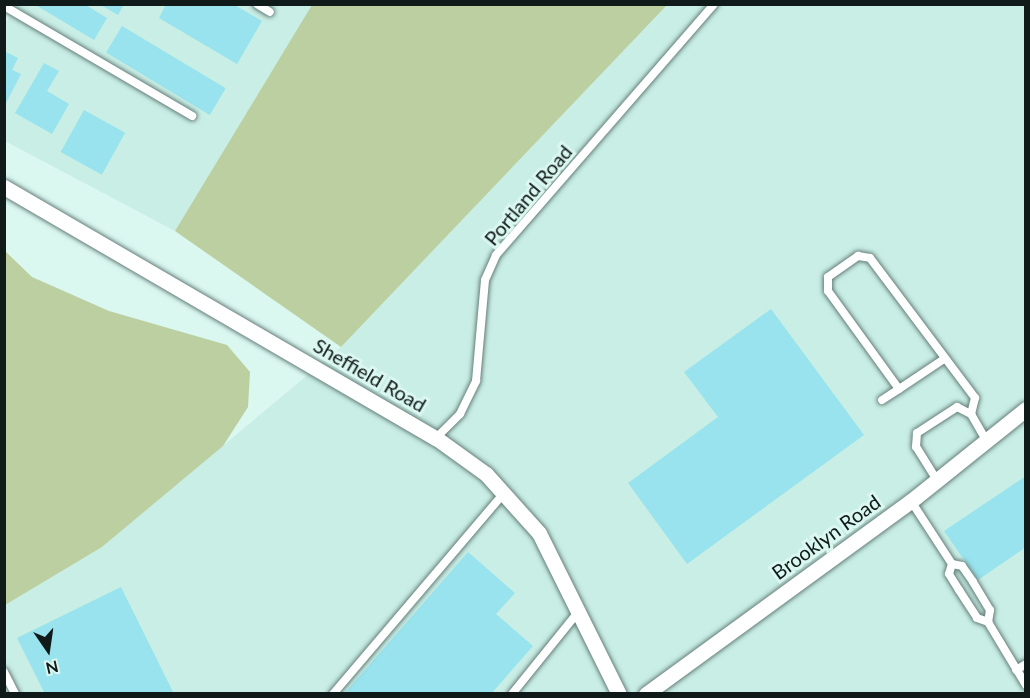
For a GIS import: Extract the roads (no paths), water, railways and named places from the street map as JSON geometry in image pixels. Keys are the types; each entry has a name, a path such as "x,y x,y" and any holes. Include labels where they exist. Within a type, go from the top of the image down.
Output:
{"street":[{"name":"Sheffield Road","path":"4,187 436,438 505,492 539,533 619,693"},
{"name":"Brooklyn Road","path":"646,693 911,501 935,477 1026,410"}],"lane":[{"path":"257,4 270,12"},
{"name":"Portland Road","path":"436,438 460,414 477,381 483,291 496,255 714,4"},
{"path":"4,6 192,116"},
{"path":"899,389 826,285 858,256 870,258 975,398 971,414"},
{"path":"882,400 944,359"},
{"path":"935,477 916,447 917,433 951,408 971,414 986,440"},
{"path":"333,693 505,492"},
{"path":"911,501 952,564 962,566 973,582 990,610 988,622 1026,685"},
{"path":"952,564 949,574 976,618 988,622"},
{"path":"512,693 579,611"},
{"path":"1016,670 1026,664"},
{"path":"4,672 15,693"}]}
